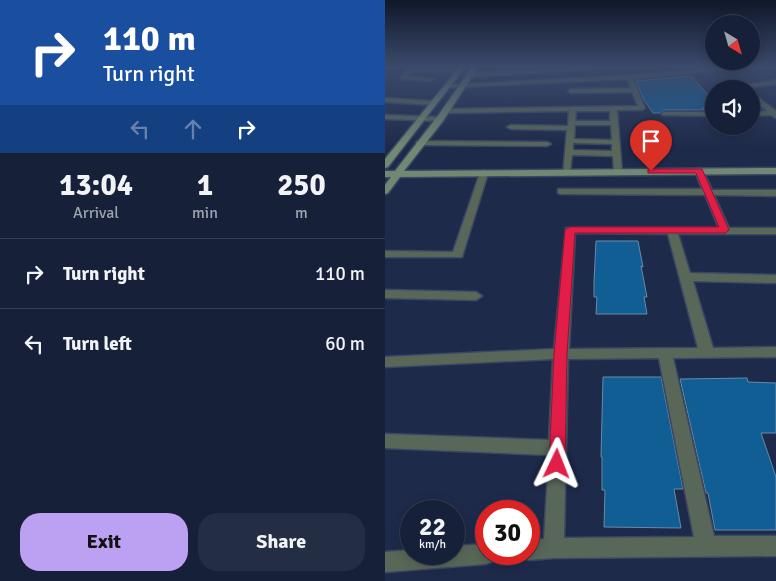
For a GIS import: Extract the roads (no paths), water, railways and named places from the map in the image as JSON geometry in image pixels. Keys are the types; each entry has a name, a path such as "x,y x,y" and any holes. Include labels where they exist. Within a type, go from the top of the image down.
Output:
{"street":[{"path":"385,165 441,93"},
{"path":"385,191 419,143 446,111 456,93"},
{"path":"446,111 642,108 635,93"},
{"path":"385,100 433,103"},
{"path":"760,102 775,114"},
{"path":"613,109 618,171"},
{"path":"566,172 573,110"},
{"path":"664,114 705,114"},
{"path":"760,114 775,114"},
{"path":"385,117 440,119"},
{"path":"511,127 615,123"},
{"path":"569,141 616,142"},
{"path":"419,143 547,144"},
{"path":"568,152 617,154"},
{"path":"699,171 725,230"},
{"path":"385,174 776,171"},
{"path":"385,254 458,254 484,173"},
{"path":"561,192 776,193"},
{"path":"554,548 561,354 570,230 776,231"},
{"path":"673,230 707,353"},
{"path":"685,277 776,278"},
{"path":"385,294 476,296"},
{"path":"385,362 561,354 776,352"},
{"path":"665,353 706,547"},
{"path":"385,441 558,448"},
{"path":"540,549 776,546"},
{"path":"385,562 475,555"}]}
